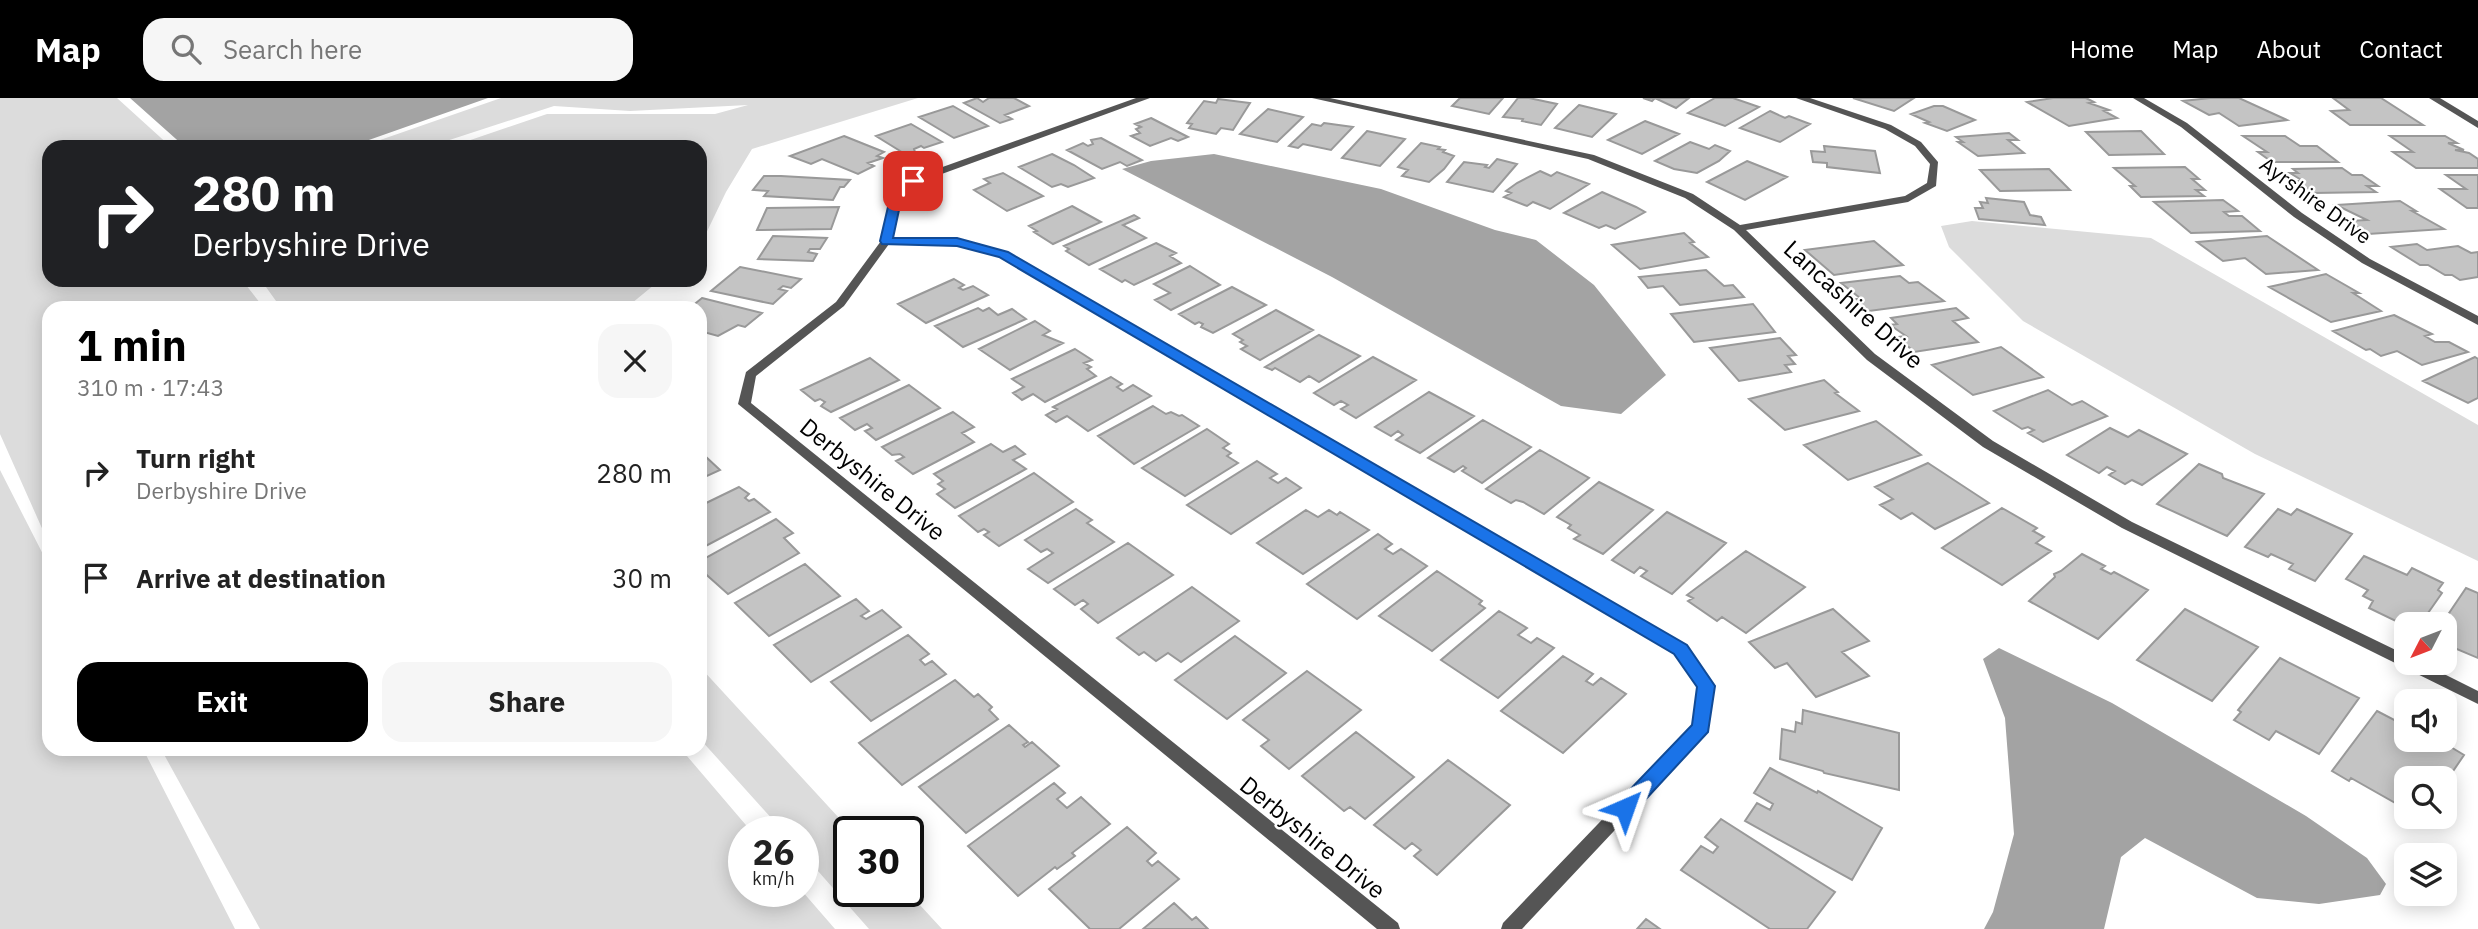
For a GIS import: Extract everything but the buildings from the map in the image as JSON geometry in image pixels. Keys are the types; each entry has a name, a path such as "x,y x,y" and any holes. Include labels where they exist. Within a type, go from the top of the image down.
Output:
{"street":[{"name":"Derbyshire Drive","path":"1145,98 913,181 897,194 886,241 840,304 750,375 744,404 1391,929"},
{"name":"Lancashire Drive","path":"1317,98 1591,157 1689,196 1738,229 1871,357 1988,444 2127,525 2394,657"},
{"path":"1738,229 1908,199 1932,184 1935,164 1918,144 1888,127 1801,98"},
{"name":"Ayrshire Drive","path":"2138,98 2184,125 2298,215 2366,261 2478,321"},
{"path":"2434,98 2478,125"},
{"path":"886,241 957,242 1003,254 1680,649 1706,686 1701,727 1510,929"},
{"name":"Lancashire Drive","path":"2433,676 2478,698"}],"shaded area":[{"path":"0,98 117,98 163,140 42,140 42,287 248,287 259,301 42,301 42,528 0,434"},
{"path":"130,98 488,98 369,140 177,140"},
{"path":"501,98 918,98 752,149 726,192 707,231 707,140 471,140 547,114 715,114 748,105 630,111 554,106 450,140 380,140"},
{"path":"1214,154 1381,189 1495,230 1536,240 1594,285 1666,375 1621,414 1561,406 1332,277 1122,169 1151,161"},
{"path":"1972,221 2151,238 2478,425 2478,561 2255,454 2023,321 1949,247 1941,226"},
{"path":"266,287 652,287 634,301 276,301"},
{"path":"0,470 42,552 42,756 147,756 235,929 0,929"},
{"path":"1999,648 2112,703 2306,816 2367,858 2386,884 2380,895 2319,904 2257,898 2145,838 2121,857 2104,929 1984,929 1993,912 2014,834 2005,718 1983,659"},
{"path":"707,675 837,816 833,816 833,888 819,872 819,816 769,816 707,747"},
{"path":"165,756 687,756 738,816 728,816 728,907 816,907 835,929 260,929"},
{"path":"850,907 922,907 942,929 869,929"}],"route":[{"path":"913,181 897,194 886,241 957,242 1003,254 1680,649 1706,686 1701,727 1625,808"}]}
